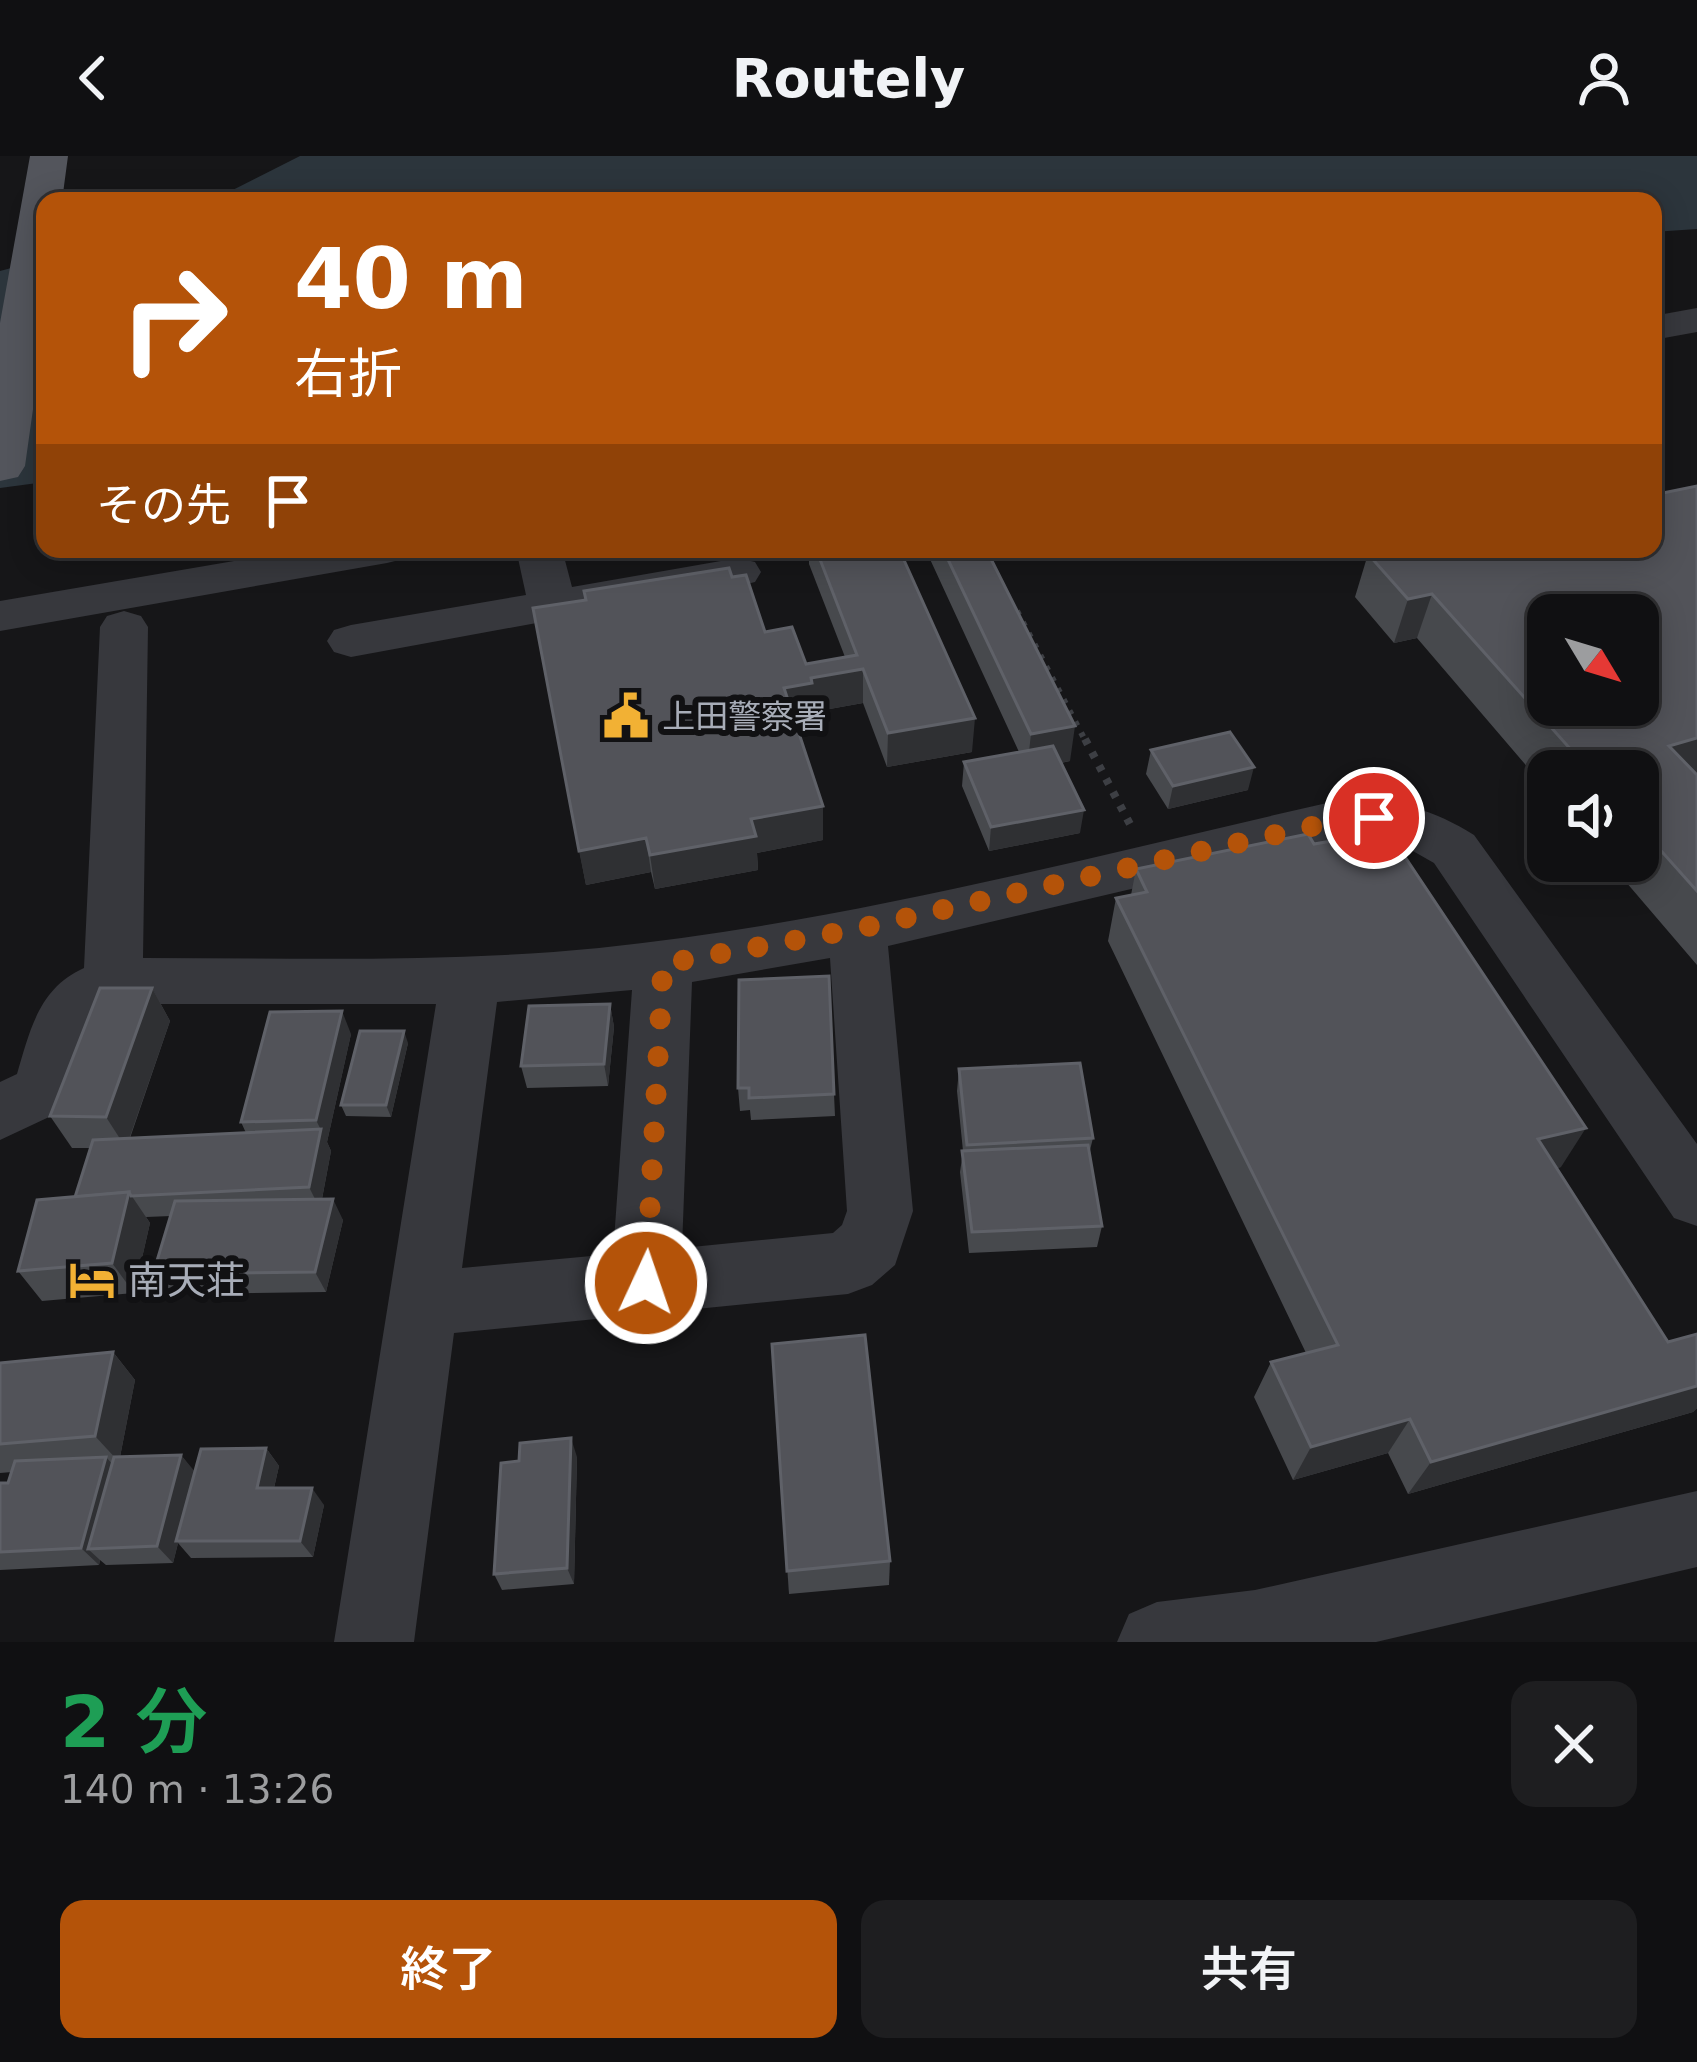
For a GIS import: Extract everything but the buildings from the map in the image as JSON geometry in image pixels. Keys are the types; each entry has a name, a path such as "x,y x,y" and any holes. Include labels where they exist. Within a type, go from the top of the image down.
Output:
{"main road":[{"path":"43,192 49,156"},
{"path":"0,466 36,238"}],"street":[{"path":"1662,326 1697,320"},
{"path":"0,616 335,558"},
{"path":"541,558 553,606"},
{"path":"351,641 738,572"},
{"path":"113,981 124,627"},
{"path":"0,1112 42,1091 67,1007 83,992 113,981 470,979 663,964 857,929 1349,818 1402,820 1454,849 1697,1197"},
{"path":"426,1304 848,1263 871,1243 880,1211 857,929"},
{"path":"646,1283 663,964"},
{"path":"374,1642 470,979"},
{"path":"1157,1642 1255,1630 1697,1529"}],"path":[{"path":"1017,611 1137,838"}],"shaded area":[{"path":"300,156 1697,156 1697,229 1662,231 1662,192 229,192"},
{"path":"36,261 36,483 0,488 0,271"}],"place":[{"name":"上田警察署","path":"626,716"},
{"name":"南天荘","path":"92,1280"}],"route":[{"path":"646,1283 663,964 857,929 1349,818 1374,818"}]}
